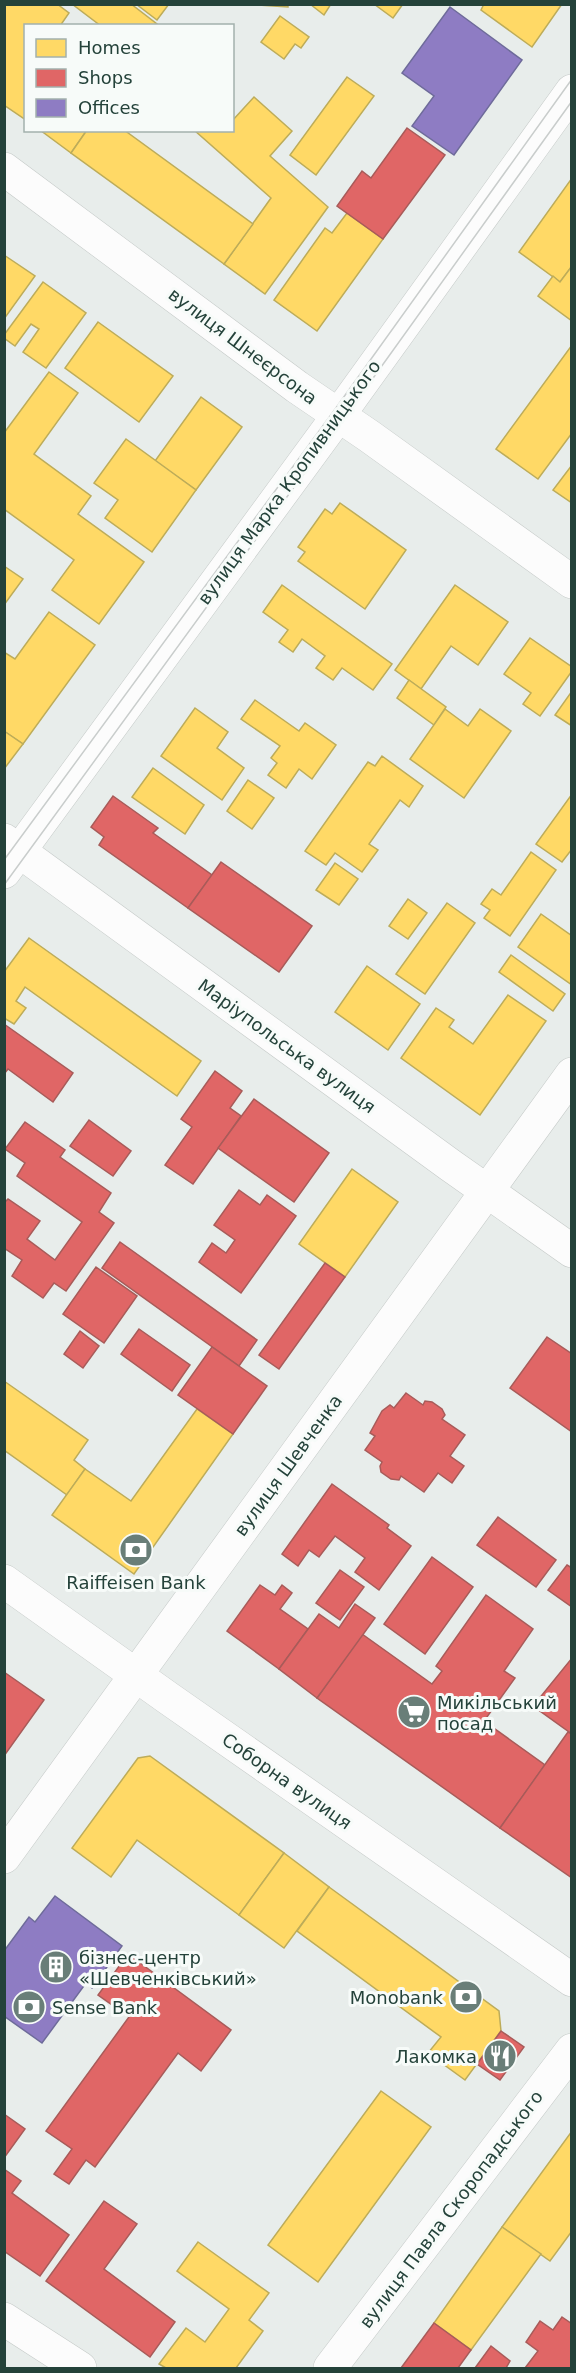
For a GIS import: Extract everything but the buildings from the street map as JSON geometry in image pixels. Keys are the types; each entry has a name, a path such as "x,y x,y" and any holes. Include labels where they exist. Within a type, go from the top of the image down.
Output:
{"street":[{"name":"вулиця Марка Кропивницького","path":"10,854 338,416 572,91"},
{"name":"вулиця Шнеєрсона","path":"4,169 338,416 572,582"},
{"name":"Маріупольська вулиця","path":"10,854 572,1251"},
{"name":"вулиця Шевченка","path":"4,1857 572,1074"},
{"name":"Соборна вулиця","path":"4,1581 136,1676 572,1980"},
{"name":"вулиця Павла Скоропадського","path":"330,2368 572,2050"},
{"path":"4,2319 80,2368"}],"tram line":[{"path":"4,860 333,412 572,79"},
{"path":"4,885 572,101"}],"place":[{"name":"Raiffeisen Bank","path":"136,1550"},
{"name":"Микільський посад","path":"414,1712"},
{"name":"бізнес-центр «Шевченківський»","path":"56,1967"},
{"name":"Monobank","path":"466,1997"},
{"name":"Sense Bank","path":"29,2007"},
{"name":"Лакомка","path":"500,2056"}]}
